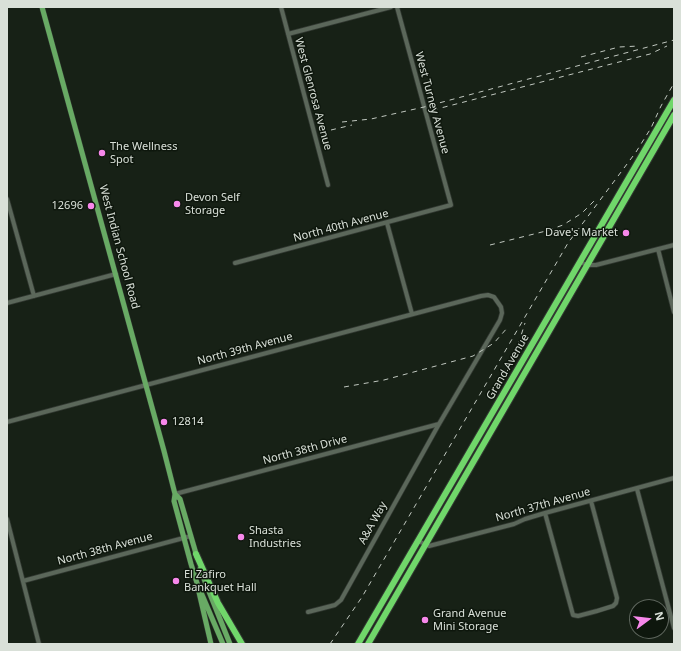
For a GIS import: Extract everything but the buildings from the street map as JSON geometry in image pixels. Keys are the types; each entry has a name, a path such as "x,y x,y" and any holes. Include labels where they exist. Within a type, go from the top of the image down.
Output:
{"highway":[{"name":"Grand Avenue","path":"360,643 674,100"},
{"name":"Grand Avenue","path":"368,644 674,115"},
{"path":"498,404 505,408"},
{"path":"196,554 218,604 242,644"}],"main road":[{"name":"West Indian School Road","path":"42,7 146,385 175,494 174,501 184,538 197,583 223,644"},
{"name":"West Indian School Road","path":"175,494 180,498 205,584 230,644"},
{"path":"197,583 211,644"}],"street":[{"name":"West Glenrosa Avenue","path":"281,7 328,185"},
{"path":"288,34 391,7"},
{"name":"West Turney Avenue","path":"397,7 451,205"},
{"path":"7,199 34,296"},
{"name":"North 40th Avenue","path":"235,263 451,205"},
{"path":"386,223 412,314"},
{"path":"580,262 587,265 596,265 674,245"},
{"path":"658,249 674,312"},
{"path":"7,303 116,274"},
{"name":"North 39th Avenue","path":"7,422 412,314 488,295 494,297 498,300 501,307 502,317 439,424"},
{"name":"North 38th Drive","path":"175,494 439,424"},
{"name":"A&A Way","path":"308,612 335,604 341,600 439,424"},
{"name":"North 37th Avenue","path":"425,545 429,546 506,526 545,513 674,478"},
{"path":"637,489 674,628"},
{"path":"545,513 573,615 578,616 613,606 616,603 617,598 591,500"},
{"path":"7,520 39,644"},
{"name":"North 38th Avenue","path":"23,581 191,536"},
{"path":"418,542 425,545"}],"railway":[{"path":"342,122 371,119 424,107 674,40"},
{"path":"581,57 619,47 639,46"},
{"path":"433,110 650,54 667,46"},
{"path":"330,644 362,597 568,243 636,152 651,128 674,83"},
{"path":"331,130 352,125"},
{"path":"490,245 546,231 563,225 582,213 594,201"},
{"path":"502,380 513,361 525,323"},
{"path":"344,387 384,380 473,356 494,343 508,327"}],"place":[{"name":"The Wellness Spot","path":"102,153"},
{"name":"Devon Self Storage","path":"177,204"},
{"name":"12696","path":"91,206"},
{"name":"Dave's Market","path":"626,233"},
{"name":"12814","path":"164,422"},
{"name":"Shasta Industries","path":"241,537"},
{"name":"El Zafiro Bankquet Hall","path":"176,581"},
{"name":"Grand Avenue Mini Storage","path":"425,620"}]}
